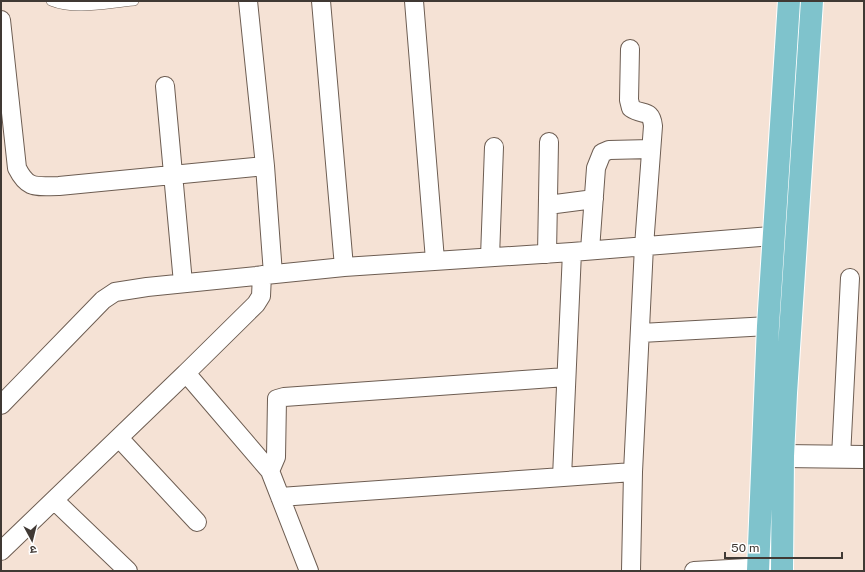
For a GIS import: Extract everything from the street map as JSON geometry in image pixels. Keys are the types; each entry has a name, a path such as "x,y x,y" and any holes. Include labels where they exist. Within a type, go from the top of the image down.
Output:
{"main road":[{"path":"757,569 768,326 790,1"},
{"path":"782,568 783,456 812,1"}],"street":[{"path":"1,550 186,373 256,304 261,296 268,274 265,166 248,1"},
{"path":"321,1 344,267"},
{"path":"414,1 435,260"},
{"path":"1,20 2,52 17,168 24,181 35,186 59,186 265,166"},
{"path":"630,49 629,100 631,108 636,112 648,113 652,118 633,472 631,571"},
{"path":"164,86 183,283"},
{"path":"547,254 549,142"},
{"path":"490,257 494,147"},
{"path":"590,250 596,168 602,152 609,150 651,149"},
{"path":"548,205 594,199"},
{"path":"1,405 103,300 115,292 183,283 344,267 547,254 797,234"},
{"path":"562,477 572,252"},
{"path":"841,457 850,278"},
{"path":"641,333 768,326"},
{"path":"186,373 270,471 309,571"},
{"path":"270,471 276,457 277,399 284,397 566,377"},
{"path":"119,438 197,522"},
{"path":"783,456 864,458"},
{"path":"280,497 633,472"},
{"path":"54,500 128,571"},
{"path":"694,571 782,568"}],"lane":[{"path":"52,1 62,5 83,6 134,1"}]}
